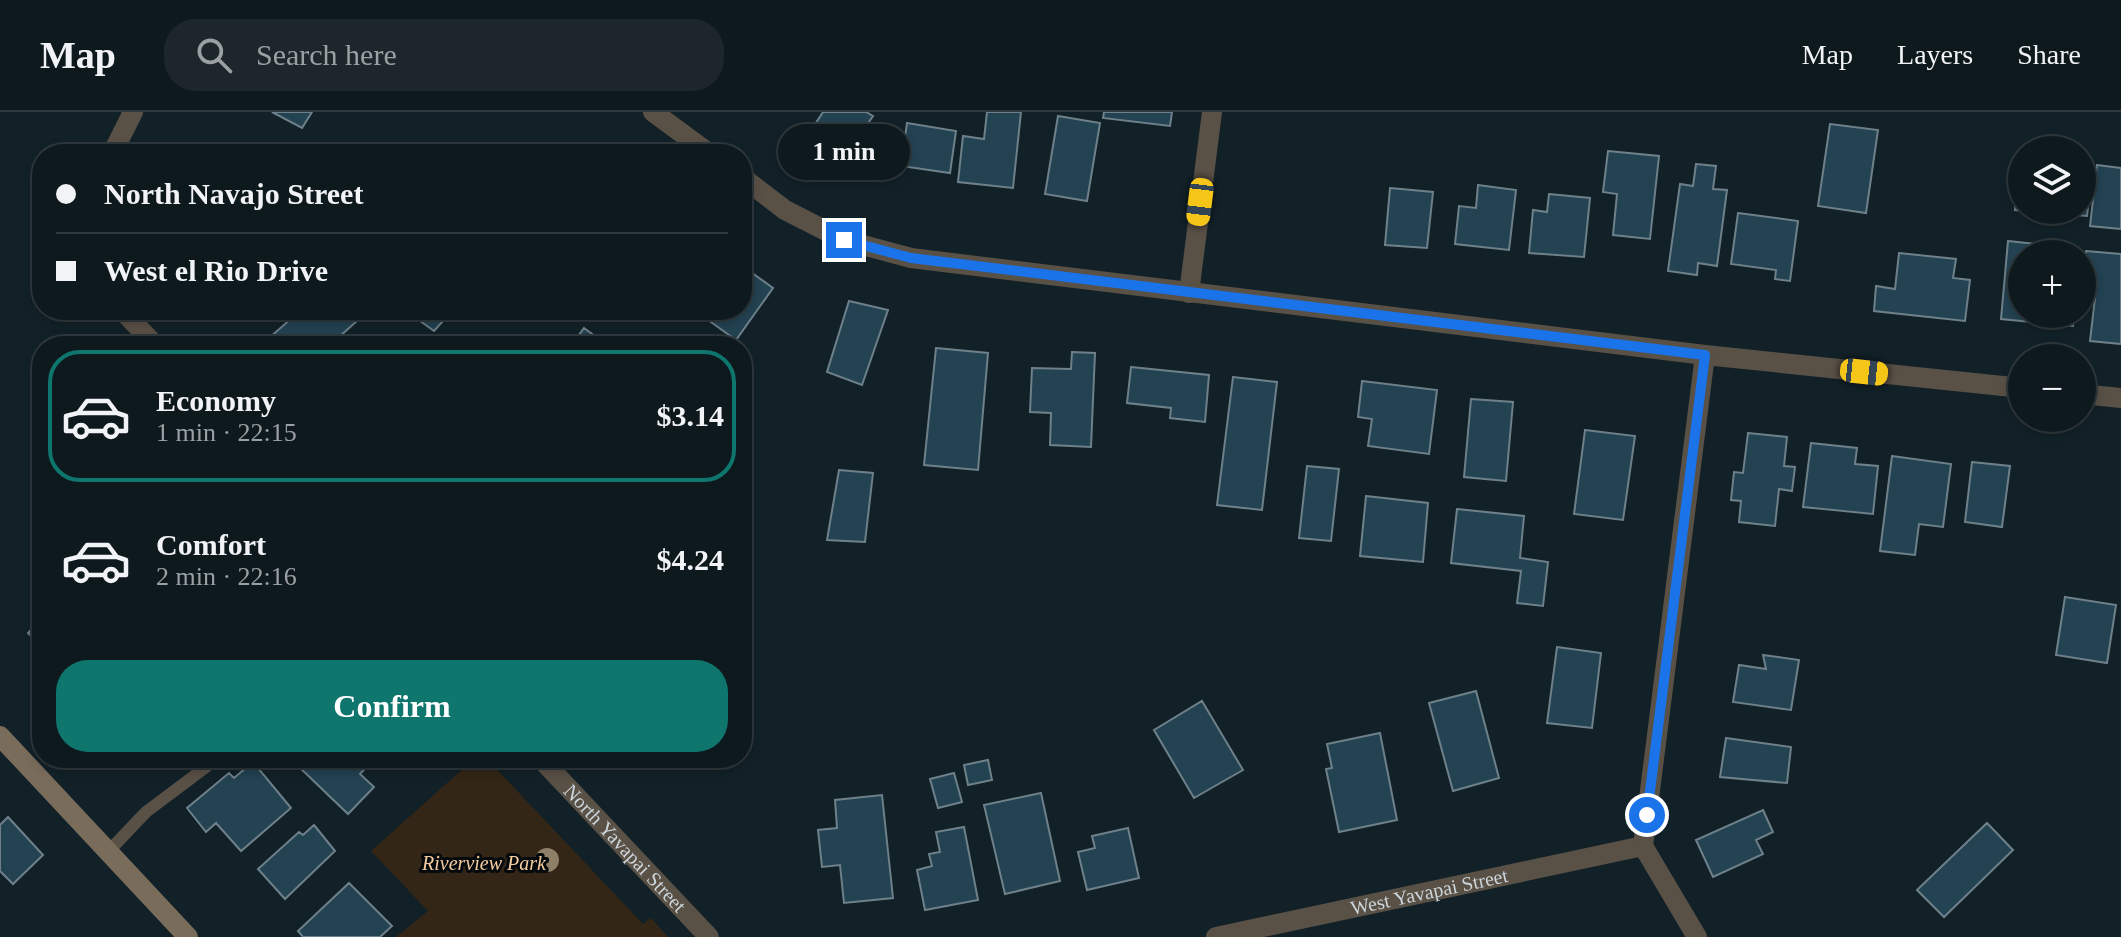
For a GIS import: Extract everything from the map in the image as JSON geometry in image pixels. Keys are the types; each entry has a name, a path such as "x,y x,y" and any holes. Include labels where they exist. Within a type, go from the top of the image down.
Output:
{"street":[{"path":"117,144 133,112"},
{"path":"653,112 696,144"},
{"path":"1189,293 1212,112"},
{"path":"752,185 785,210 844,240 911,258 1705,355 2008,387"},
{"path":"131,320 147,336"},
{"path":"1697,937 1643,846 1705,355"},
{"path":"2096,395 2121,398"},
{"path":"0,736 188,937"},
{"name":"North Yavapai Street","path":"549,768 709,937"},
{"name":"West Yavapai Street","path":"1216,937 1643,846"}],"lane":[{"path":"107,853 146,812 205,768"}],"green space":[{"name":"Riverview Park","path":"464,768 495,768 643,924 651,918 668,937 396,937 428,911 371,851"}],"building":[{"path":"272,112 312,112 302,128"},
{"path":"823,112 866,112 873,116 842,161 827,151 832,142 812,129"},
{"path":"987,112 1021,112 1013,188 958,182 963,136 984,139"},
{"path":"1104,112 1172,112 1170,126 1103,118"},
{"path":"1058,116 1100,123 1087,201 1045,194"},
{"path":"907,123 956,131 950,173 901,166"},
{"path":"1830,124 1878,130 1866,213 1818,206"},
{"path":"1608,151 1659,156 1650,239 1613,235 1617,194 1603,192"},
{"path":"1696,164 1716,166 1713,189 1727,190 1717,266 1698,263 1697,275 1668,271 1680,184 1693,186"},
{"path":"2097,165 2121,168 2121,229 2090,226 2096,224"},
{"path":"1478,185 1516,190 1509,250 1455,244 1459,206 1476,208"},
{"path":"1390,188 1433,192 1427,248 1385,245"},
{"path":"1549,194 1590,198 1584,257 1529,253 1533,210 1547,212"},
{"path":"1738,213 1798,221 1790,281 1775,279 1776,270 1731,264"},
{"path":"2008,241 2008,320 2001,319"},
{"path":"2096,252 2121,254 2121,344 2090,341 2092,328 2096,328"},
{"path":"1899,253 1956,259 1953,278 1970,280 1965,321 1874,311 1876,286 1895,289"},
{"path":"752,273 773,288 752,318"},
{"path":"849,301 888,310 862,385 827,372"},
{"path":"290,320 358,320 340,336 271,336"},
{"path":"419,320 444,320 434,331"},
{"path":"750,320 739,336 730,336 711,322"},
{"path":"584,328 595,336 578,336"},
{"path":"936,348 988,353 978,470 924,465"},
{"path":"1072,352 1095,353 1091,447 1050,445 1051,413 1030,412 1032,368 1071,369"},
{"path":"1131,367 1209,375 1205,422 1170,418 1171,408 1127,403"},
{"path":"1233,377 1277,382 1262,510 1217,505"},
{"path":"1362,381 1437,390 1429,454 1368,446 1372,419 1358,417"},
{"path":"1471,399 1513,402 1506,481 1464,477"},
{"path":"1585,430 1635,436 1623,520 1574,514"},
{"path":"1748,433 1787,437 1784,466 1795,467 1792,491 1779,489 1775,526 1739,522 1741,501 1731,500 1734,472 1743,473"},
{"path":"1811,443 1857,448 1855,464 1878,466 1873,514 1803,507"},
{"path":"1892,456 1951,464 1943,527 1919,524 1915,555 1880,551"},
{"path":"1972,462 2010,466 2002,527 1965,522"},
{"path":"1307,466 1339,469 1331,541 1299,538"},
{"path":"839,470 873,473 865,542 827,540"},
{"path":"1366,496 1428,503 1423,562 1360,556"},
{"path":"1457,509 1524,516 1520,558 1548,562 1543,606 1517,603 1521,571 1451,563"},
{"path":"2065,597 2116,605 2107,663 2056,655"},
{"path":"1557,647 1601,653 1592,728 1547,723"},
{"path":"1763,655 1799,660 1791,710 1733,702 1739,665 1766,669"},
{"path":"1476,691 1499,778 1453,791 1429,703"},
{"path":"1202,701 1243,770 1194,798 1154,730"},
{"path":"1380,733 1397,820 1339,832 1326,769 1332,768 1327,744"},
{"path":"1726,738 1791,747 1787,783 1720,777"},
{"path":"988,760 992,780 968,785 964,765"},
{"path":"246,768 258,768 291,808 241,851 216,823 206,832 187,808 229,773 234,778"},
{"path":"300,768 366,768 360,774 374,787 348,814"},
{"path":"954,773 962,802 938,808 930,779"},
{"path":"1041,793 1060,881 1005,894 984,805"},
{"path":"882,795 893,898 844,903 840,865 822,867 818,830 837,828 835,800"},
{"path":"1763,810 1773,832 1756,840 1763,854 1713,877 1696,840"},
{"path":"8,817 43,855 13,884 0,871 0,825"},
{"path":"1987,823 2013,850 1944,917 1917,890"},
{"path":"314,825 335,851 285,899 258,869 299,832 303,835"},
{"path":"964,827 978,900 925,910 917,870 932,866 929,854 940,852 936,832"},
{"path":"1128,828 1139,878 1087,890 1078,852 1095,848 1092,836"},
{"path":"349,883 392,926 380,937 303,937 298,931"}],"route":[{"path":"844,240 911,258 1705,355 1647,815"}]}
